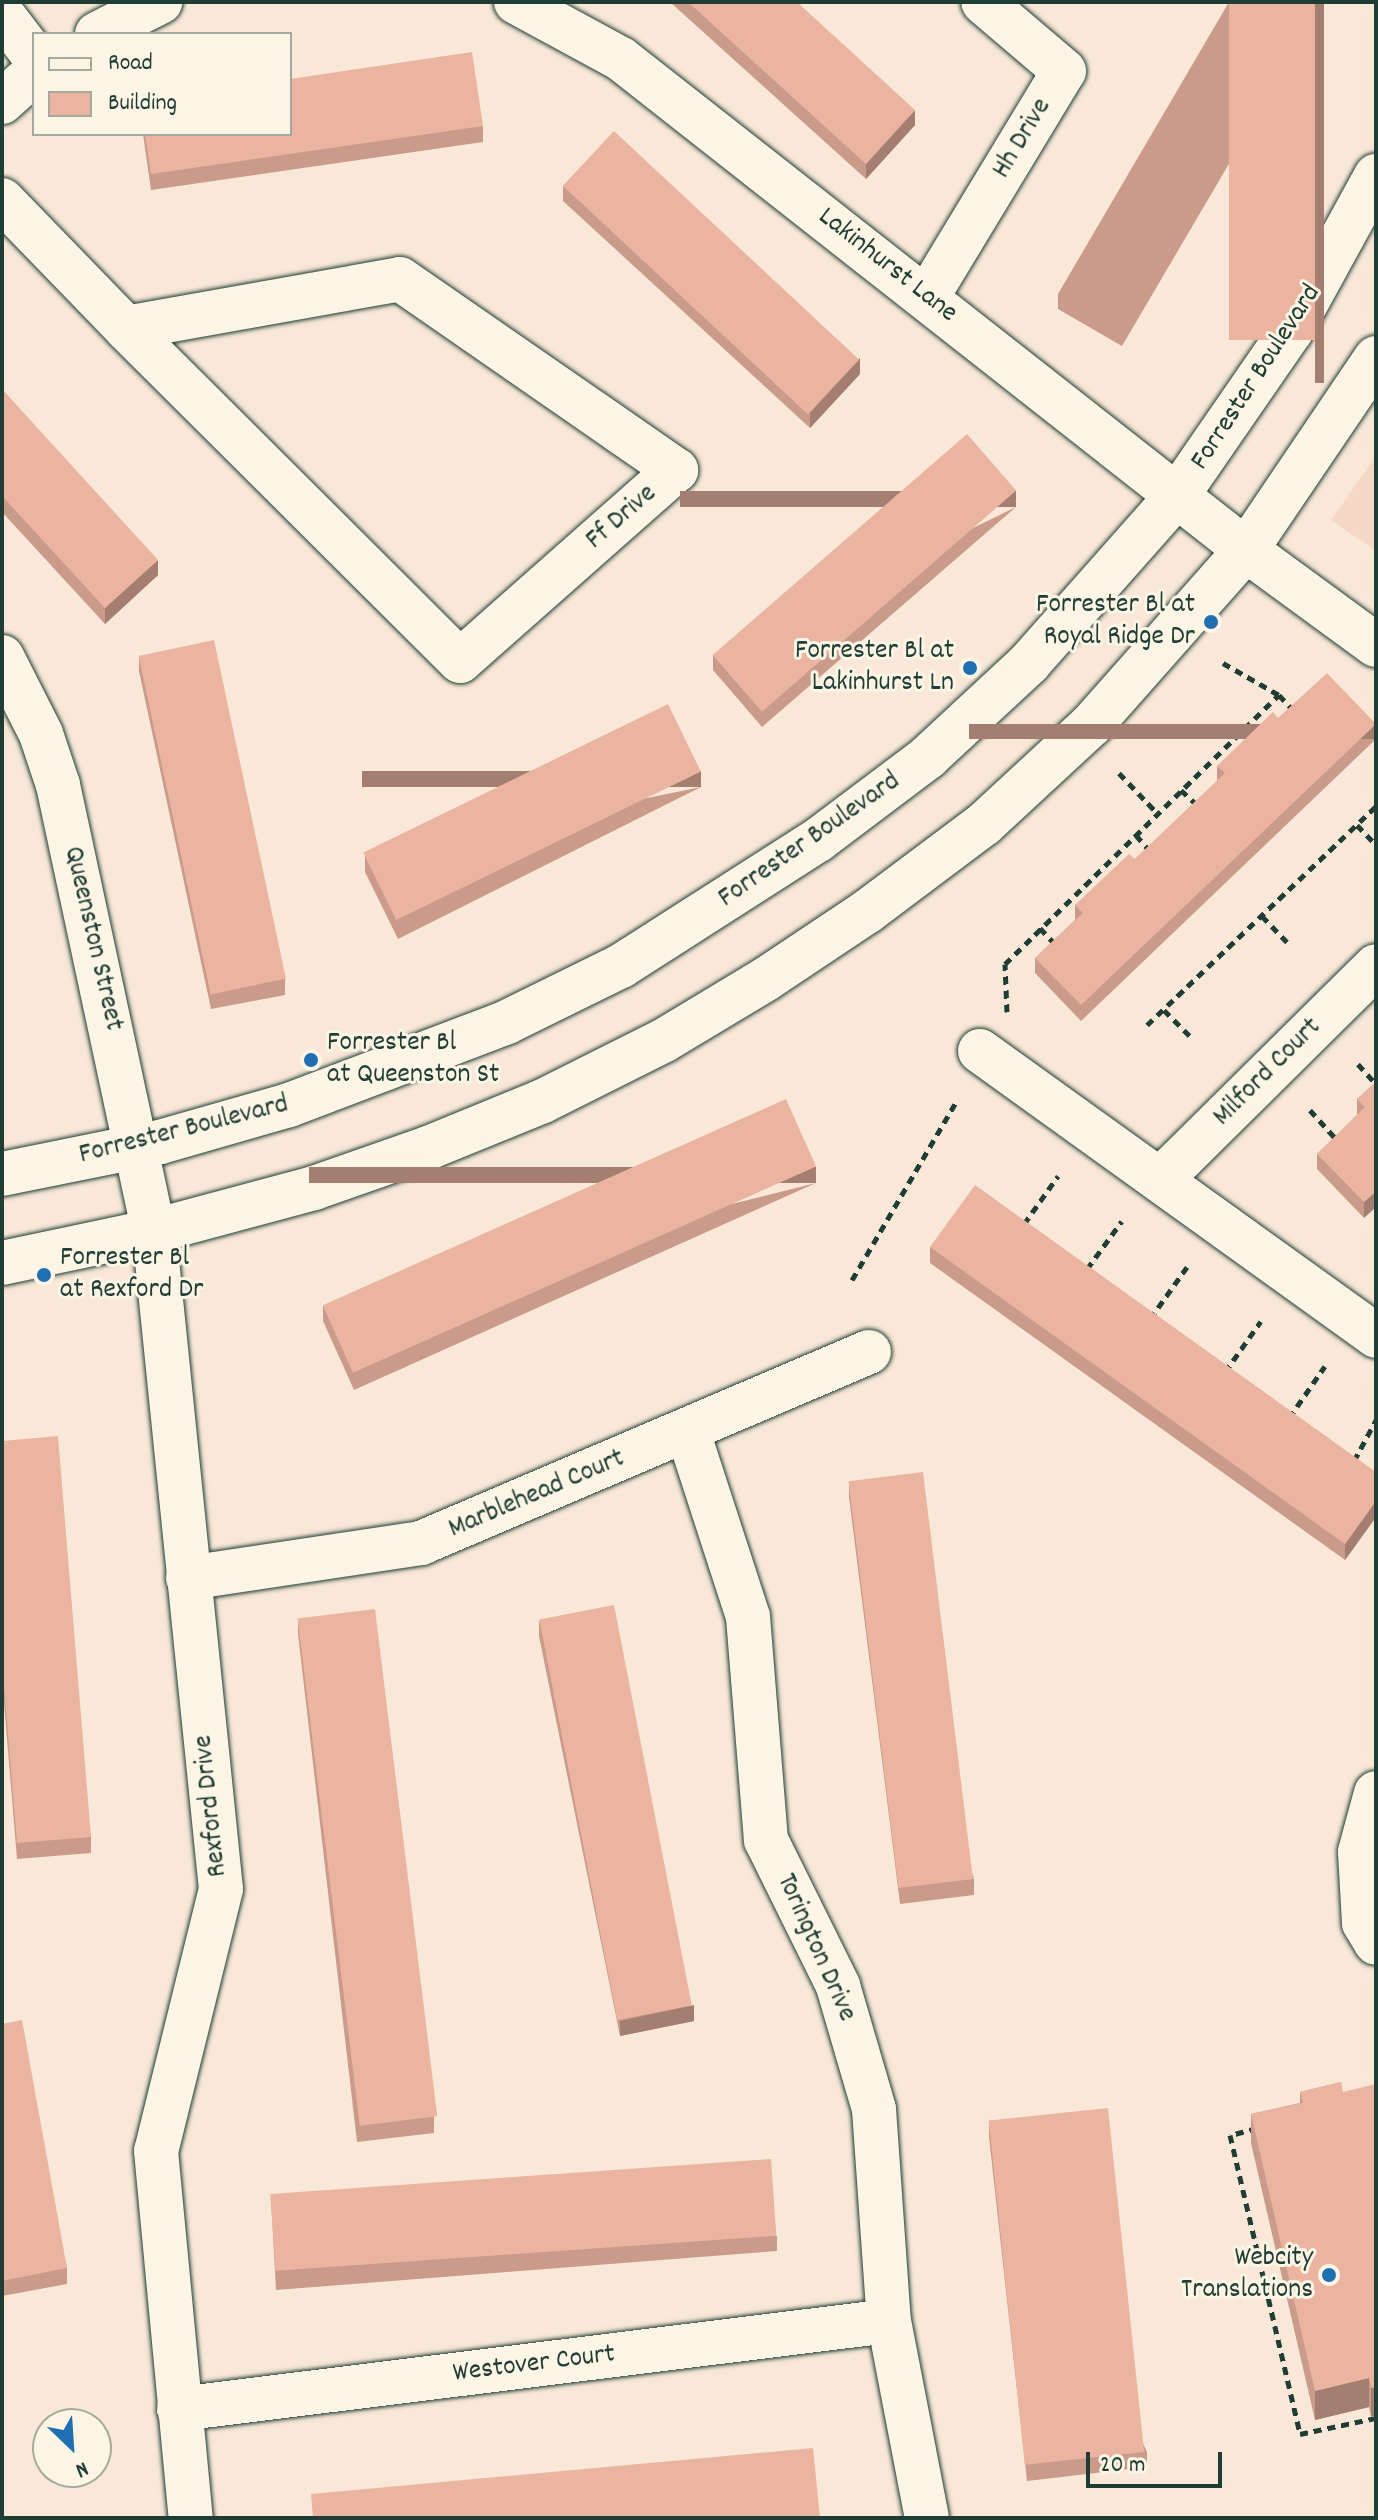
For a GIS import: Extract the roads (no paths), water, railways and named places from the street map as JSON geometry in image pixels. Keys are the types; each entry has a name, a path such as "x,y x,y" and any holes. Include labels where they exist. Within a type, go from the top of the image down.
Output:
{"street":[{"path":"101,32 160,2"},
{"name":"Lakinhurst Lane","path":"516,2 621,59 1246,550 1376,645"},
{"name":"Hh Drive","path":"927,297 1064,71 983,2"},
{"path":"2,14 32,53"},
{"path":"2,102 32,75"},
{"name":"Forrester Boulevard","path":"2,1174 137,1146 289,1105 507,1022 621,966 720,906 928,757 1029,663 1177,496 1291,331 1376,176"},
{"name":"Ff Drive","path":"2,200 126,328 460,661 676,470 400,279 126,328"},
{"path":"2,1263 154,1231 314,1188 543,1101 663,1041 766,979 868,911 984,824 1091,725 1246,550 1310,462 1376,358"},
{"name":"Queenston Street","path":"2,657 41,734 58,785 154,1231"},
{"name":"Milford Court","path":"1160,1180 1376,966"},
{"path":"980,1051 1376,1336"},
{"name":"Rexford Drive","path":"154,1231 221,1889 156,2151 191,2518"},
{"name":"Marblehead Court","path":"188,1578 421,1543 688,1432 869,1352"},
{"name":"Torington Drive","path":"688,1432 748,1617 766,1840 838,1986 874,2109 889,2321 927,2518"},
{"path":"1376,1793 1360,1852 1364,1923 1376,1943"},
{"name":"Westover Court","path":"179,2409 889,2321"}],"place":[{"name":"Forrester Bl at Royal Ridge Dr","path":"1211,622"},
{"name":"Forrester Bl at Lakinhurst Ln","path":"970,668"},
{"name":"Forrester Bl at Queenston St","path":"311,1060"},
{"name":"Forrester Bl at Rexford Dr","path":"44,1275"},
{"name":"Webcity Translations","path":"1329,2275"}]}
